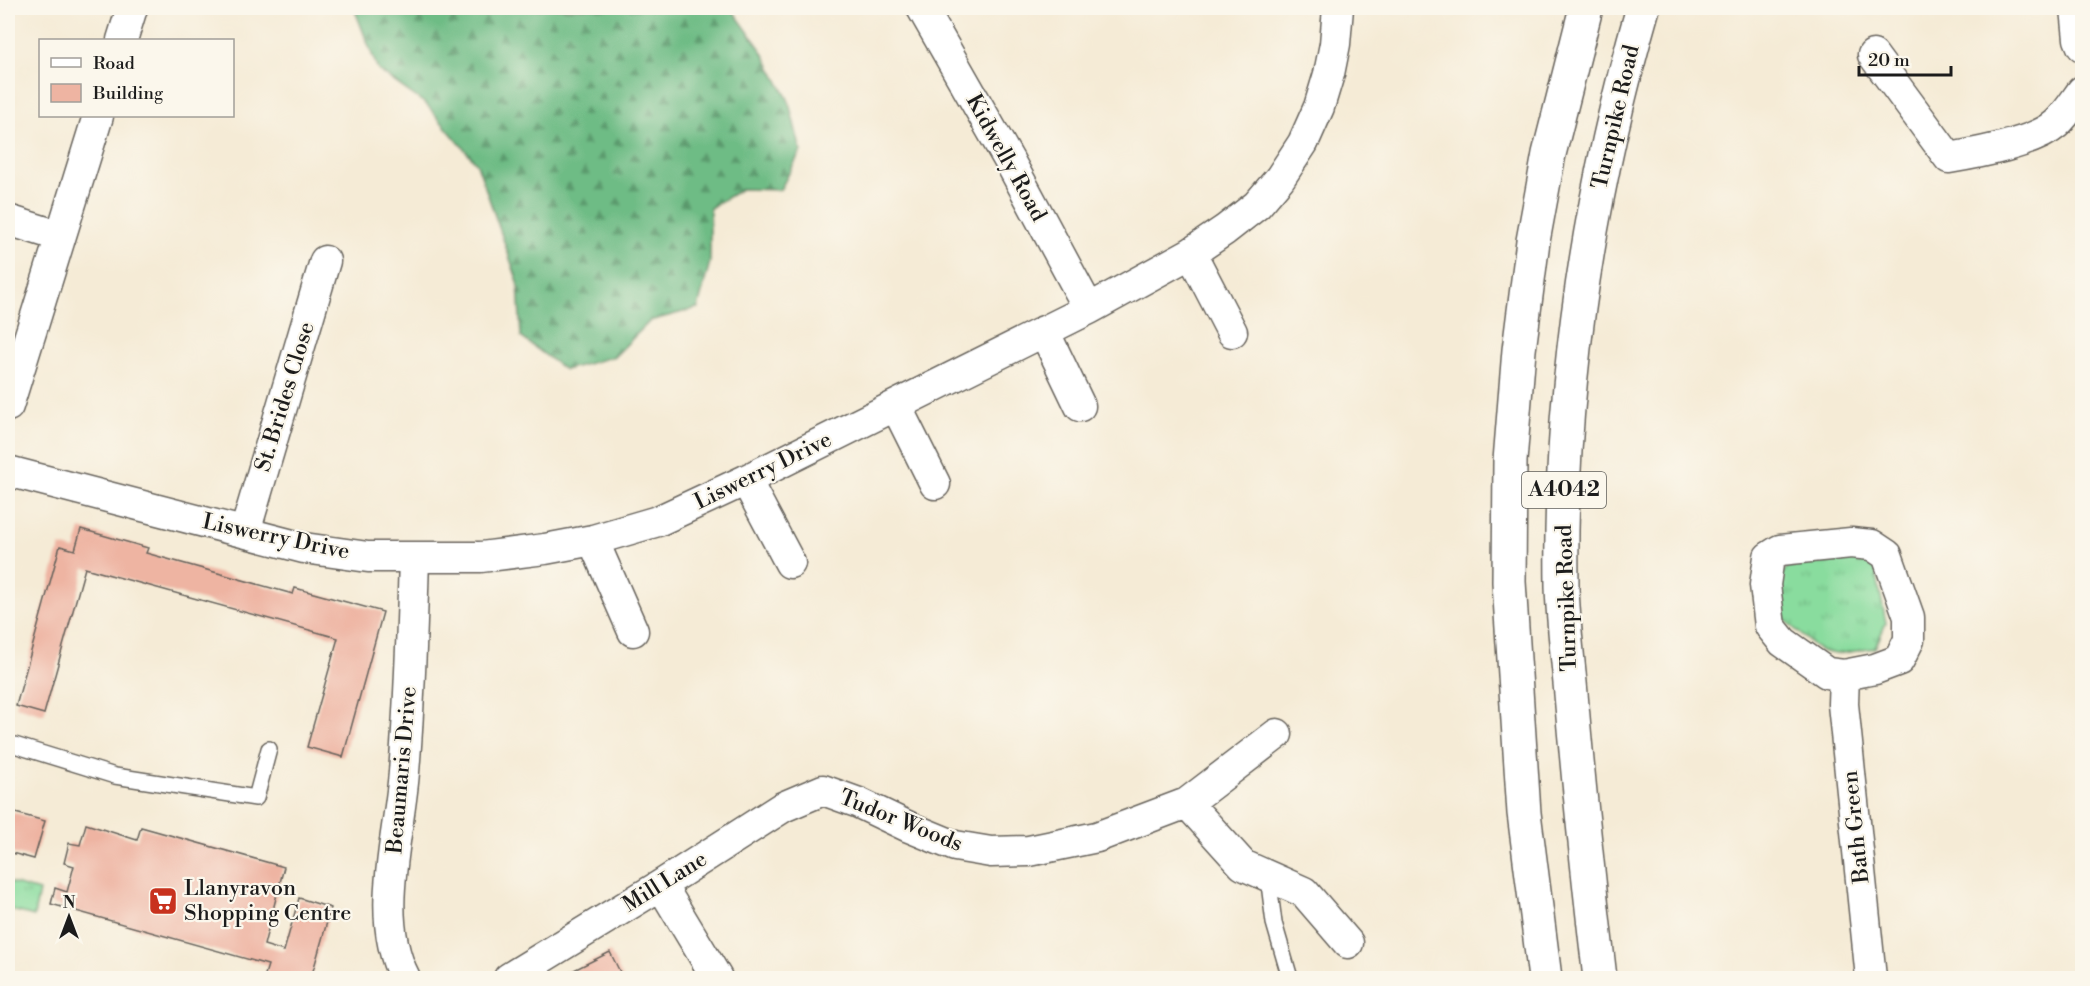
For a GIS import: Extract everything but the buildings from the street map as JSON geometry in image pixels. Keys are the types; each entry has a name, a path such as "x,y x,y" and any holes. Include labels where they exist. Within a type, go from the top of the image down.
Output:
{"highway":[{"name":"A4042","path":"1545,978 1524,813 1509,582 1510,461 1519,350 1533,242 1549,154 1586,8"},
{"name":"Turnpike Road","path":"1600,978 1580,804 1562,588 1564,464 1585,262 1604,160 1643,8"}],"street":[{"path":"122,39 132,8"},
{"name":"Kidwelly Road","path":"922,8 1010,162 1089,309"},
{"name":"Liswerry Drive","path":"8,471 304,548 368,557 481,557 592,540 658,521 746,480 1089,309 1191,253 1225,230 1257,205 1280,178 1303,143 1319,107 1329,74 1335,44 1338,8"},
{"path":"2076,8 2079,39 2082,45"},
{"path":"1873,55 1949,158 1984,152 2036,135 2055,124 2082,91"},
{"path":"8,406 98,117"},
{"path":"8,220 59,236"},
{"path":"1191,253 1232,332"},
{"name":"St. Brides Close","path":"245,532 325,261"},
{"path":"1044,331 1080,406"},
{"path":"896,406 935,484"},
{"path":"746,480 790,563"},
{"path":"592,540 633,631"},
{"path":"1851,543 1872,545 1887,555 1909,618 1909,640 1899,660 1875,669 1844,675 1827,673 1783,642 1770,626 1765,585 1767,566 1769,557 1780,550 1851,543"},
{"name":"Beaumaris Drive","path":"405,978 396,961 388,908 404,774 414,558"},
{"name":"Bath Green","path":"1844,675 1843,704 1871,978"},
{"name":"Tudor Woods","path":"823,790 859,803 955,846 991,852 1029,851 1097,837 1187,803 1277,734"},
{"name":"Mill Lane","path":"509,978 783,807 823,790"},
{"path":"1187,803 1243,866 1304,892 1348,943"},
{"path":"661,885 717,978"}],"lane":[{"path":"8,743 115,776 256,798 269,749"},
{"path":"1268,876 1274,923 1290,978"}],"green space":[{"path":"354,8 731,8 762,51 788,99 801,151 780,190 741,189 710,208 710,262 698,308 650,321 615,356 565,370 521,337 518,282 477,164 427,105 378,70"},
{"path":"1848,552 1871,561 1876,572 1886,623 1875,648 1836,654 1820,651 1780,616 1780,578 1785,570 1800,560"},
{"path":"8,882 39,891 34,916 8,909"}],"place":[{"name":"Llanyravon Shopping Centre","path":"163,901"}]}
